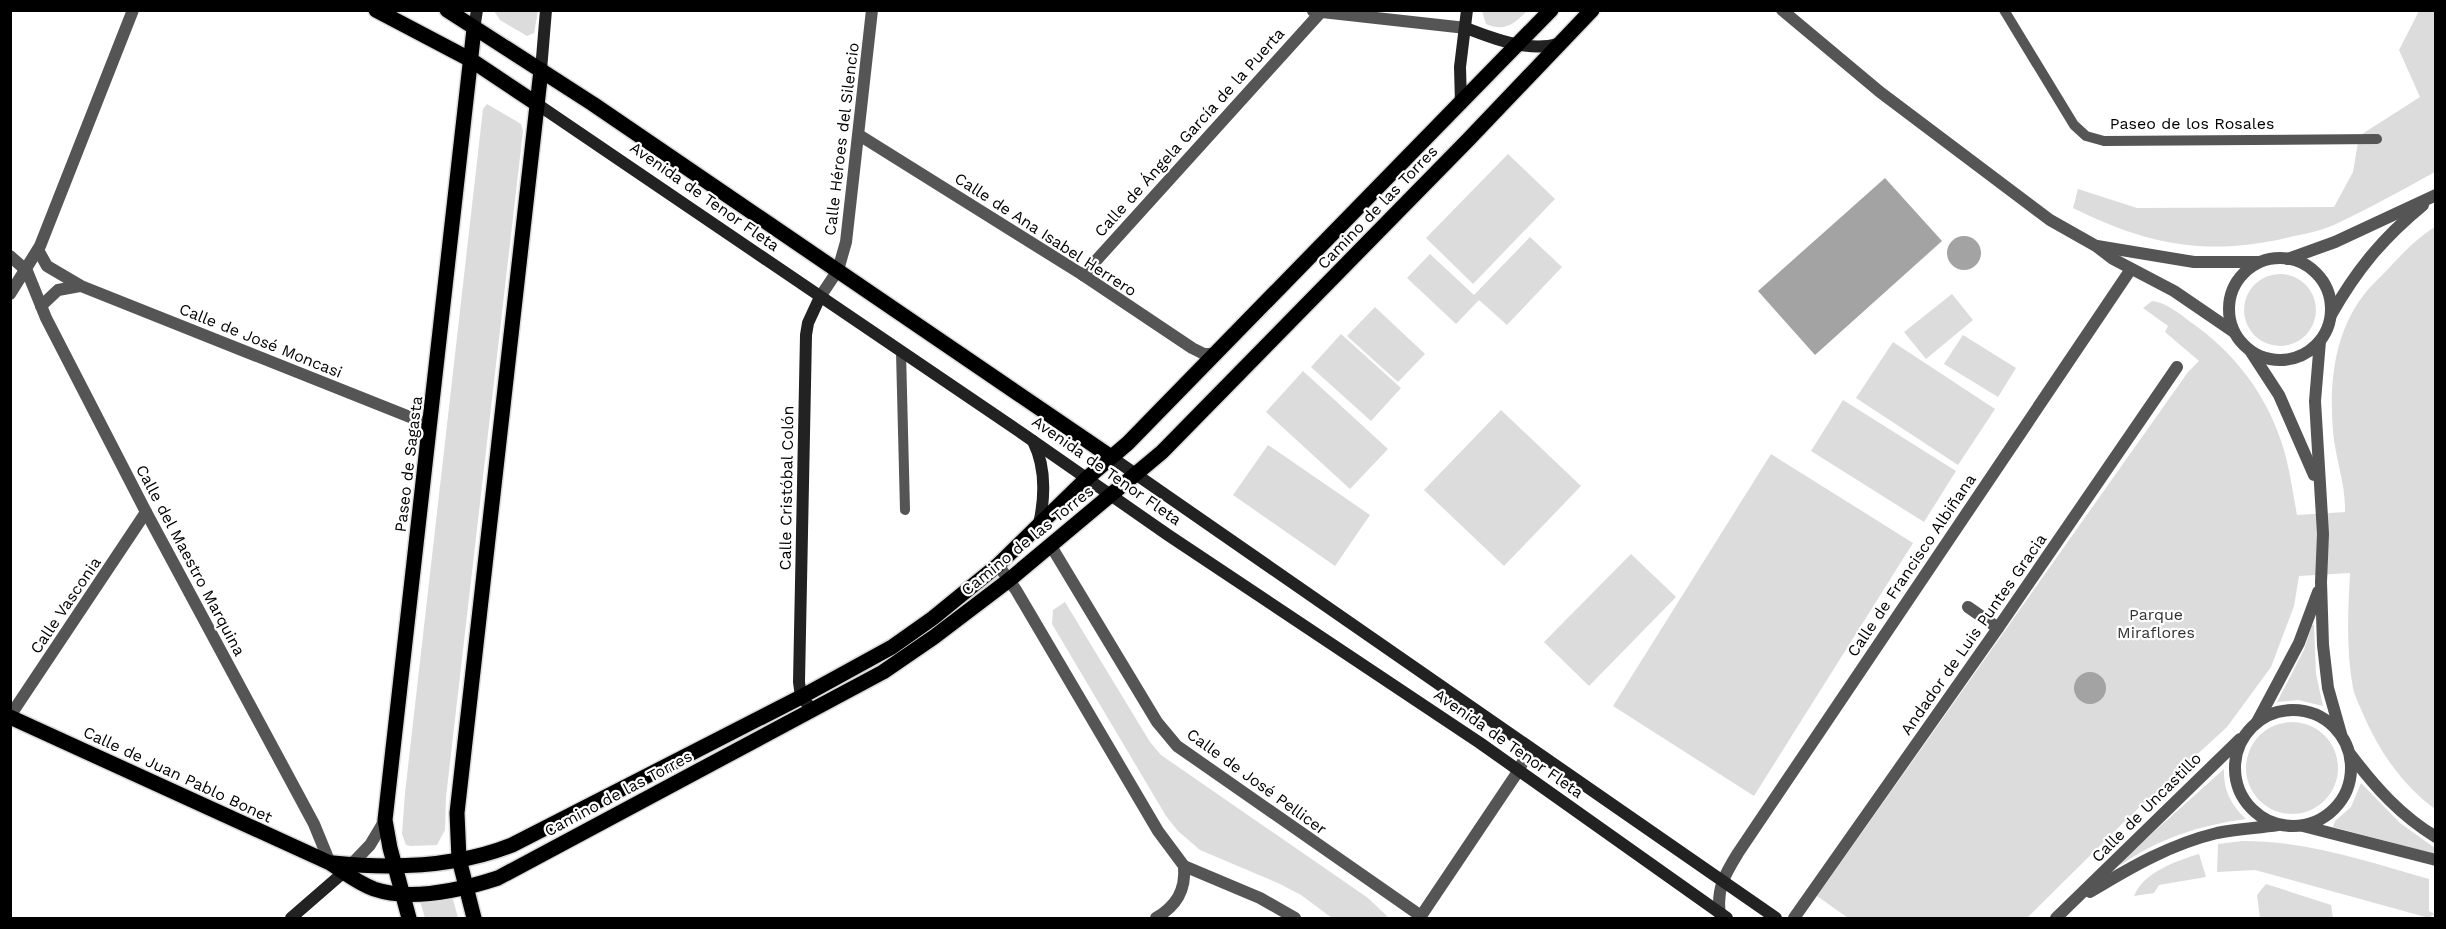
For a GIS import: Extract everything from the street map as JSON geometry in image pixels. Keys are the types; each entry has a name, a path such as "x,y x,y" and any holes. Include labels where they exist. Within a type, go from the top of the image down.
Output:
{"main road":[{"name":"Avenida de Tenor Fleta","path":"376,10 471,60 633,168 1111,496 1519,770 1723,916"},
{"name":"Avenida de Tenor Fleta","path":"447,10 541,70 838,270 1259,558 1525,746 1776,918"},
{"name":"Paseo de Sagasta","path":"409,918 394,866 385,820 477,10"},
{"path":"474,918 459,859 458,802 546,10"},
{"path":"1461,104 1460,67 1467,10"},
{"name":"Camino de las Torres","path":"394,866 459,859 492,852 528,838 801,697 892,647 933,618 998,565 1216,354 1551,10"},
{"name":"Camino de las Torres","path":"402,894 466,887 498,878 813,710 883,672 909,655 1009,580 1162,452 1592,10"},
{"path":"1466,28 1519,45 1540,47 1558,44"},
{"name":"Calle Cristóbal Colón","path":"801,697 799,682 806,335 808,323 820,297"},
{"path":"1032,440 1038,452 1043,474 1043,505 1039,524"},
{"path":"801,697 813,710"},
{"name":"Calle de Juan Pablo Bonet","path":"10,717 330,863 348,869 373,888 402,894"},
{"path":"291,918 348,869 394,866"}],"street":[{"path":"10,294 27,271 38,249 133,10"},
{"name":"Calle Héroes del Silencio","path":"838,270 846,242 872,10"},
{"path":"1782,10 1880,92 2032,207 2113,259 2174,291 2234,332 2251,351 2283,403 2319,486"},
{"path":"1316,11 1466,28"},
{"name":"Calle de Ángela García de la Puerta","path":"1083,275 1316,11"},
{"name":"Calle de Ana Isabel Herrero","path":"859,135 1083,275 1192,348 1204,354 1216,354"},
{"path":"2096,246 2194,262 2235,264 2286,259 2335,242 2436,195"},
{"path":"2251,351 2275,360 2287,360 2300,356 2320,340 2327,329 2330,316 2352,279 2373,251 2398,226 2436,195"},
{"name":"Calle de José Moncasi","path":"38,249 48,266 81,286 430,425"},
{"path":"10,256 27,271"},
{"path":"2286,259 2305,266 2320,278 2327,290 2330,316"},
{"path":"2234,332 2229,311 2232,291 2244,274 2262,262"},
{"name":"Calle de Francisco Albiñana","path":"1722,881 1844,695 2131,269"},
{"name":"Calle Cristóbal Colón","path":"820,297 838,270"},
{"name":"Calle del Maestro Marquina","path":"27,271 40,306 146,512 314,825 330,863"},
{"path":"40,306 58,290 81,286"},
{"path":"2320,340 2315,401 2322,534 2324,664 2332,706 2350,754 2387,799 2420,828 2436,837"},
{"name":"Andador de Luis Puntes Gracia","path":"1794,918 1998,628 2177,367"},
{"name":"Calle Vasconia","path":"10,717 146,512"},
{"name":"Calle de José Pellicer","path":"1051,546 1157,722 1177,746 1421,917"},
{"path":"998,565 1158,831 1184,866 1260,898 1295,918"},
{"path":"2257,722 2299,643 2321,582"},
{"path":"1968,606 1998,628"},
{"path":"2341,734 2327,720 2310,712 2282,711 2257,722 2245,734 2237,752 2235,770 2239,789 2248,806 2263,818 2280,825 2302,826 2436,860"},
{"name":"Calle de Uncastillo","path":"2056,918 2245,734"},
{"path":"1421,917 1519,770 1525,757 1525,746"},
{"path":"2302,826 2320,820 2336,808 2347,792 2352,774 2350,754"},
{"path":"348,869 370,845 385,820"},
{"name":"Calle de Uncastillo","path":"2072,904 2120,874 2166,850 2218,833 2280,825"},
{"path":"1156,918 1172,908 1178,901 1183,884 1184,866"},
{"name":"Avenida de Tenor Fleta","path":"1722,881 1718,902 1723,916"}],"lane":[{"name":"Paseo de los Rosales","path":"2004,10 2074,125 2085,136 2104,141 2377,139"},
{"path":"901,352 905,510"}],"green space":[{"path":"1482,10 1527,11 1513,23 1499,27 1486,24"},
{"path":"494,11 538,11 534,33 527,36 500,20"},
{"path":"2419,11 2435,11 2435,172 2329,227 2260,243 2232,246 2179,244 2153,239 2100,221 2073,208 2078,189 2137,208 2334,207 2353,172 2359,136 2420,97 2399,50"},
{"path":"487,104 521,124 523,131 446,797 445,830 437,845 410,846 406,845 402,834 405,793 483,109"},
{"path":"1508,154 1555,199 1473,284 1426,238"},
{"name":"Parque Miraflores","path":"2435,227 2435,809 2412,789 2384,754 2369,728 2355,695 2348,645 2350,573 2299,576 2294,606 2271,667 2227,727 2128,818 2027,918 1848,918 1817,896 2188,372 2199,361 2165,332 2168,326 2143,308 2152,301 2173,309 2207,334 2245,373 2265,404 2280,438 2297,515 2345,512 2332,413 2333,378 2340,343 2353,311 2366,292 2410,246"},
{"path":"1530,237 1562,267 1507,325 1479,300 1456,324 1407,278 1430,254 1474,295"},
{"path":"2280,274 2300,280 2310,290 2316,310 2310,330 2300,340 2280,346 2260,340 2250,330 2244,310 2250,290 2260,280"},
{"path":"1952,294 1973,320 1926,359 1904,332"},
{"path":"1375,307 1425,354 1398,382 1347,336"},
{"path":"1341,334 1401,388 1371,421 1311,367"},
{"path":"1963,335 2016,368 1998,397 1944,364"},
{"path":"1893,342 1995,409 1958,465 1856,398"},
{"path":"1303,371 1388,449 1350,489 1266,412"},
{"path":"1843,400 1956,471 1924,522 1811,451"},
{"path":"1501,410 1581,486 1504,566 1424,490"},
{"path":"1268,445 1370,515 1335,566 1233,495"},
{"path":"1771,454 1913,543 1754,796 1613,706"},
{"path":"1631,554 1676,597 1589,686 1544,642"},
{"path":"1065,602 1150,742 1161,755 1368,898 1389,918 1332,918 1301,895 1280,884 1200,850 1178,831 1166,816 1052,624 1053,610"},
{"path":"2312,625 2314,625 2316,674 2323,706 2298,700 2277,702 2304,650"},
{"path":"2292,722 2310,725 2325,735 2335,750 2338,768 2335,786 2325,801 2310,811 2292,814 2274,811 2259,801 2249,786 2246,768 2249,750 2259,735 2274,725"},
{"path":"2224,769 2229,797 2246,819 2181,834 2150,847 2121,865 2119,863"},
{"path":"2361,783 2400,823 2435,848 2435,854 2333,827 2335,821 2351,807"},
{"path":"2242,841 2314,848 2429,879 2429,911 2434,914 2429,918 2255,870 2217,872 2218,844"},
{"path":"2199,854 2206,877 2159,885 2154,893 2134,896 2145,880 2153,874 2171,864"},
{"path":"2266,884 2331,905 2333,918 2260,918 2257,895"},
{"path":"450,888 458,918 425,918 417,891"}],"shaded area":[{"path":"1885,178 1942,241 1815,355 1758,291"},
{"path":"1964,236 1976,241 1981,253 1976,265 1964,270 1952,265 1947,253 1952,241"},
{"path":"2090,672 2102,676 2106,688 2102,700 2090,704 2078,700 2074,688 2078,676"}]}
